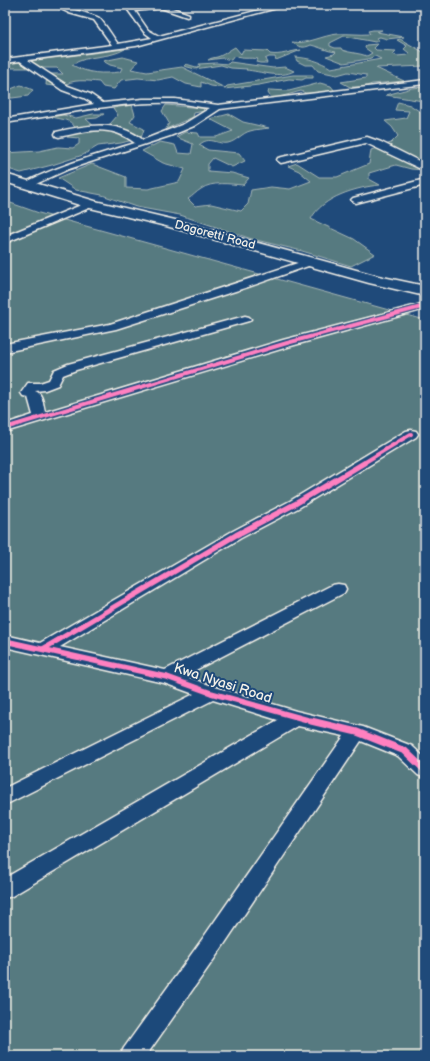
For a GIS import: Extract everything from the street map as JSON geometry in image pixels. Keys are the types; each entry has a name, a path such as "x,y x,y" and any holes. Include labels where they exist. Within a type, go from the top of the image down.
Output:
{"main road":[{"name":"Dagoretti Road","path":"5,178 91,204 170,223 375,280 425,291"}],"street":[{"path":"56,5 71,12 96,19 117,47"},
{"path":"158,38 146,31 131,10 169,5"},
{"path":"267,5 281,6"},
{"path":"162,6 187,15"},
{"path":"5,62 136,44 281,6"},
{"path":"21,60 65,88 87,96 102,106"},
{"path":"5,121 102,106 159,100 218,107 425,82"},
{"path":"27,185 53,172 188,126 218,107"},
{"path":"58,134 97,127 116,130 135,137 141,143"},
{"path":"281,160 367,140 425,168"},
{"path":"356,200 425,182"},
{"path":"5,240 91,204"},
{"path":"5,348 112,327 244,285 310,262"},
{"path":"5,428 280,345 425,306"},
{"path":"40,417 34,395 27,393 32,386 41,386 54,382 58,373 72,367 245,319"},
{"path":"43,649 236,535 295,504 412,434"},
{"path":"167,677 338,589"},
{"name":"Kwa Nyasi Road","path":"5,641 167,677 211,693 296,718 356,732 405,751 425,770"},
{"path":"5,797 211,693"},
{"path":"5,889 296,718"},
{"path":"132,1056 211,945 356,732"}],"green space":[{"path":"382,30 377,32 404,37 387,39 380,37 376,38 379,40 375,42 344,36 330,43 330,46 367,56 372,53 365,48 366,45 378,44 374,48 376,50 396,51 393,54 397,56 408,55 409,53 404,49 407,46 397,40 400,39 425,53 425,66 376,68 404,81 372,84 364,87 350,87 341,82 366,78 366,75 348,72 337,75 318,71 313,65 305,65 297,61 295,57 314,60 331,68 381,59 375,56 368,59 344,63 326,56 336,52 311,45 301,47 292,42 298,43 338,34 370,34 368,31"},
{"path":"235,47 241,54 243,50 267,51 270,54 282,54 301,50 276,60 275,57 269,57 265,59 267,63 256,62 258,59 240,58 234,56 231,60 223,58 208,60 218,57"},
{"path":"125,49 112,54 84,59 72,65 96,73 120,72 122,68 110,65 103,61 123,57 138,61 131,69 147,72 182,67 225,88 211,86 201,82 201,87 186,84 173,77 158,80 138,78 121,80 114,89 103,87 99,82 85,81 70,82 63,87 46,85 47,74 63,74 57,68 5,68 5,64"},
{"path":"230,62 273,68 285,67 294,71 283,74 270,74 221,65 195,69 184,66 186,64 196,67 200,66 199,64 228,64"},
{"path":"293,75 313,75 313,78 306,78 302,80 289,79 259,85 224,89 227,86"},
{"path":"320,83 331,86 338,95 308,93 301,91 272,99 268,93 269,90 289,91"},
{"path":"21,85 33,90 28,96 12,98 5,97 5,89 11,89"},
{"path":"425,87 425,110 420,109 423,101 386,95 412,88"},
{"path":"398,102 410,105 425,115 425,170 411,169 396,165 369,173 369,179 380,185 361,188 341,194 323,205 316,211 311,219 354,239 375,254 351,266 302,251 252,239 180,215 136,207 102,195 76,190 58,178 92,164 126,177 126,188 148,189 179,182 185,169 163,163 142,151 160,142 175,145 178,153 191,154 193,144 176,137 185,132 198,133 200,137 216,137 233,131 210,119 229,114 243,122 269,128 247,132 234,141 228,143 220,143 210,140 199,145 208,150 239,153 245,161 232,167 213,158 208,164 208,171 232,173 249,178 243,185 221,184 205,186 188,199 195,206 211,204 241,211 248,204 251,190 271,187 290,189 311,181 299,171 288,166 297,163 319,177 337,177 369,164 371,150 391,143 398,136 392,127 385,121 406,118 409,111 395,110"},
{"path":"132,105 135,115 130,122 144,129 141,138 121,143 98,146 83,155 21,173 5,168 5,153 39,151 58,147 73,148 79,144 79,138 67,137 76,132 75,128 70,122 52,117 63,115 76,118 93,114 104,114 97,118 86,119 96,128 110,124 118,115 113,108"},
{"path":"166,105 203,108 204,111 194,113 193,117 166,129 169,123 162,111"},
{"path":"5,201 39,213 425,320 425,1056 5,1056"}],"cycle path":[{"path":"5,428 287,343 425,306"},
{"path":"43,649 236,535 295,504 411,434"},
{"path":"5,641 167,677 211,693 296,718 357,732 405,751 425,770"}]}
